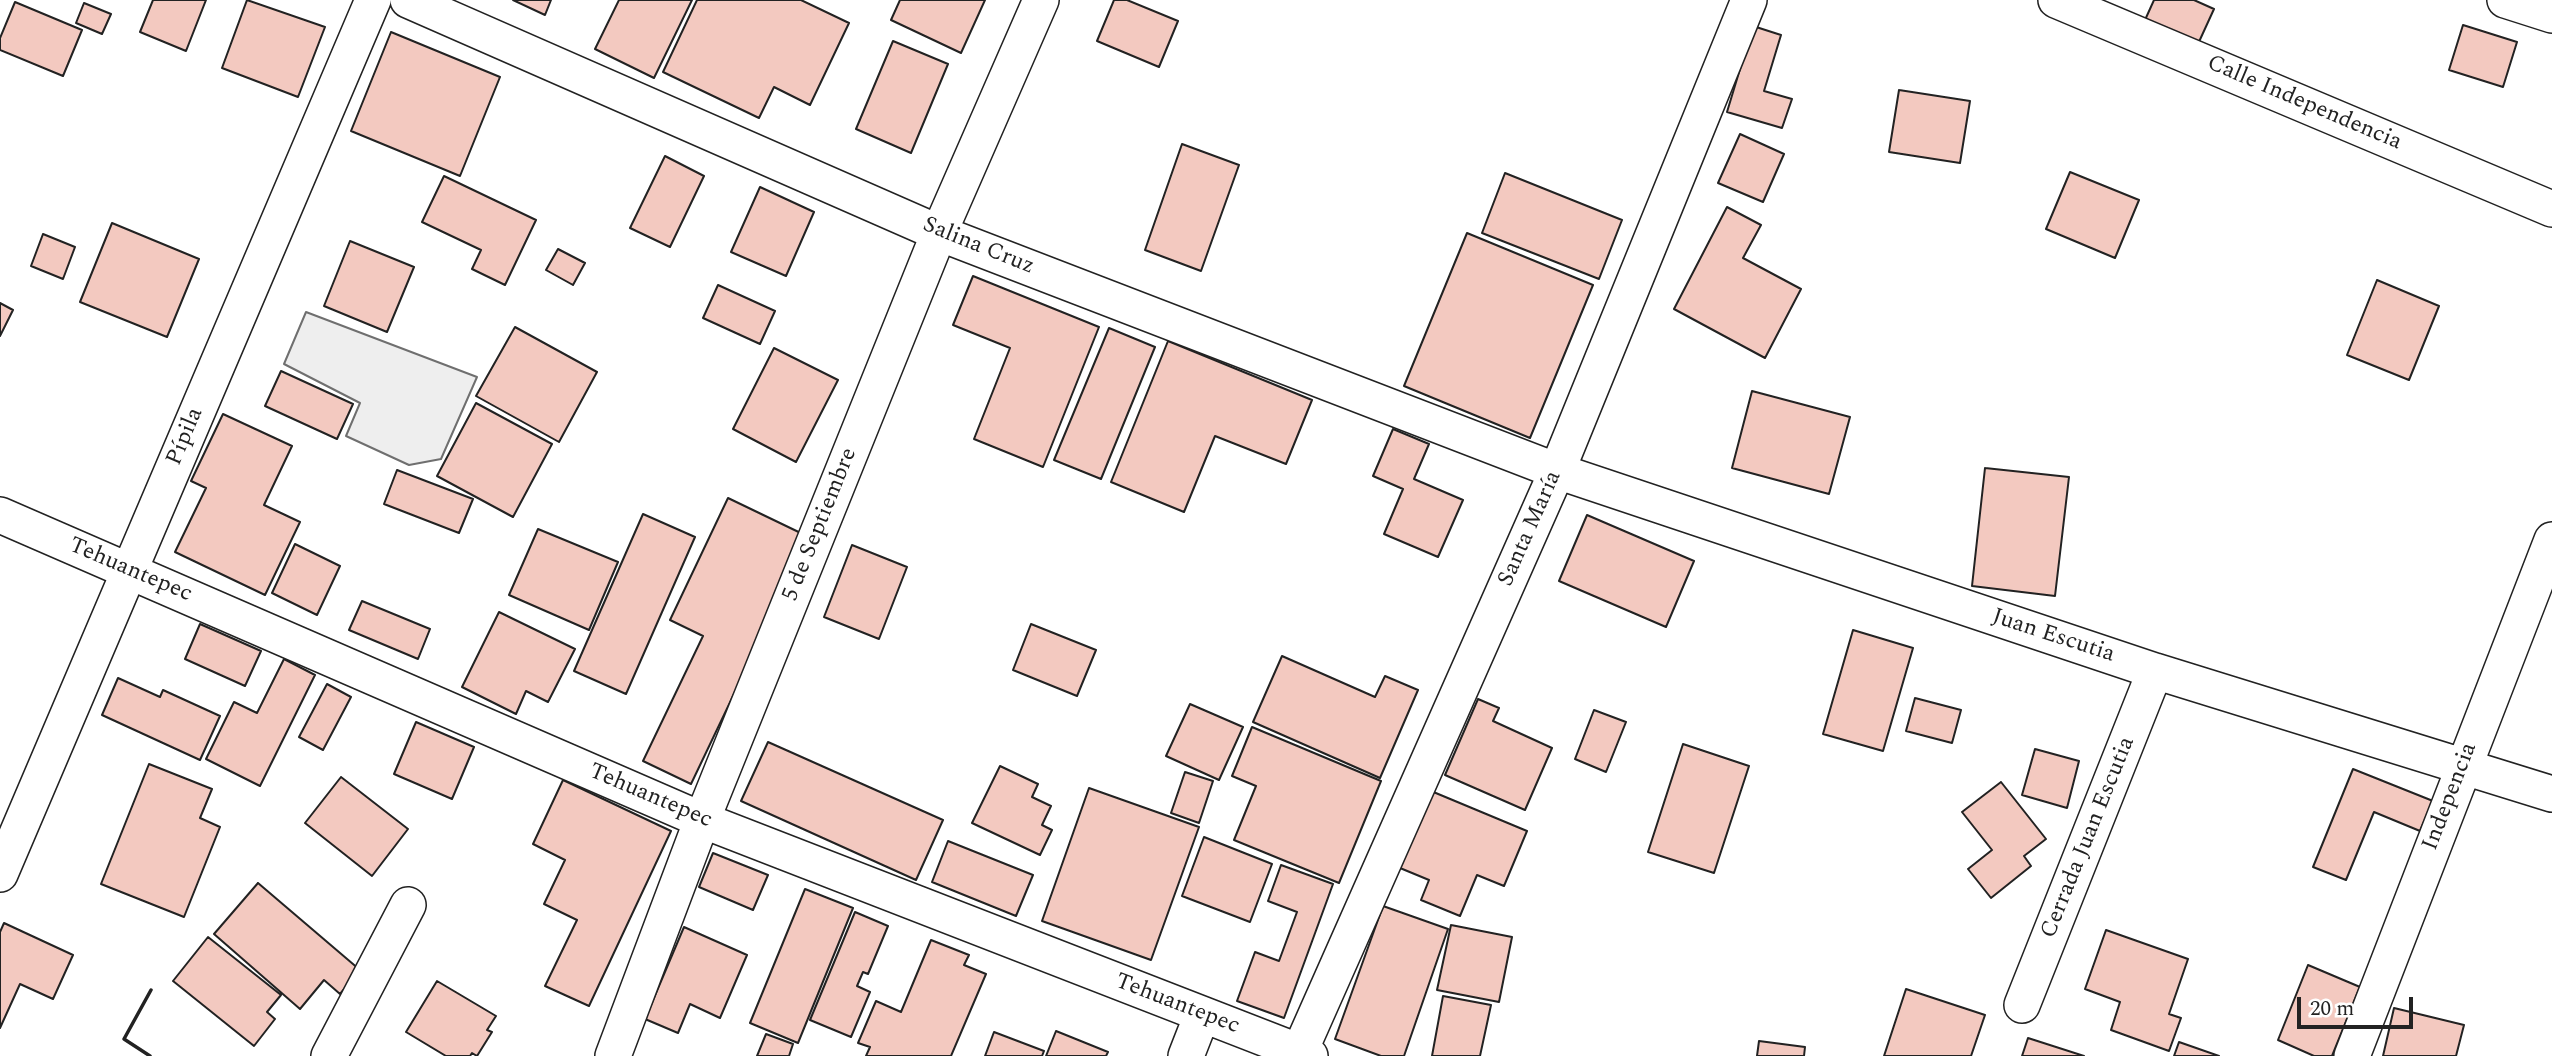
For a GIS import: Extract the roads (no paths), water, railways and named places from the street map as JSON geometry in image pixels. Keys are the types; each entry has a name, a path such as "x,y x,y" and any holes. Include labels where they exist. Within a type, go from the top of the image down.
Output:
{"street":[{"name":"Pípila","path":"0,874 373,0"},
{"name":"Salina Cruz","path":"408,0 939,233 1557,471"},
{"name":"5 de Septiembre","path":"613,1056 702,820 939,233 1041,0"},
{"name":"Santa María","path":"1304,1054 1557,471 1749,0"},
{"name":"Calle Independencia","path":"2056,0 2552,209"},
{"path":"2505,0 2552,15"},
{"name":"Juan Escutia","path":"1557,471 2155,671 2552,794"},
{"name":"Tehuantepec","path":"0,515 702,820 1304,1054"},
{"name":"Indepencia","path":"2352,1056 2462,766 2552,540"},
{"name":"Cerrada Juan Escutia","path":"2022,1004 2155,671"},
{"path":"329,1056 408,905"},
{"path":"1186,1056 1202,1015"}]}
